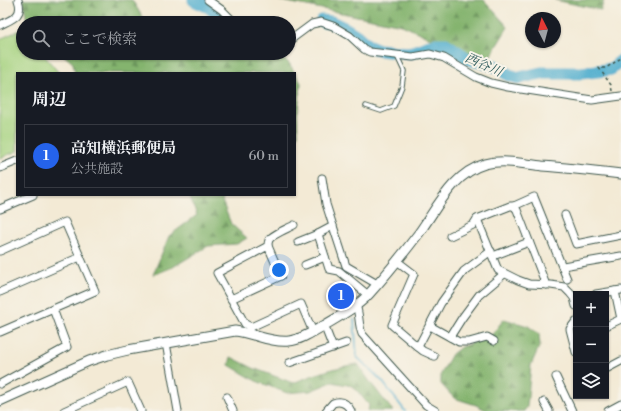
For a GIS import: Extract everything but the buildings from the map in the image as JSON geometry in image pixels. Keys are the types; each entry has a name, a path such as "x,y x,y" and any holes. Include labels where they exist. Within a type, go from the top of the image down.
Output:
{"street":[{"path":"17,16 20,6 18,0"},
{"path":"208,0 228,16"},
{"path":"0,25 16,18"},
{"path":"296,36 312,24 321,22 333,26 350,36 364,49 370,52 397,56 430,54 444,58 476,77 491,83 592,100 621,96"},
{"path":"0,168 16,161"},
{"path":"268,246 217,273 249,330 274,340 288,341 298,339 341,316 368,295 397,261 448,191 471,170 485,164 510,162 621,174"},
{"path":"322,178 326,204 332,226 346,266 377,284"},
{"path":"0,209 31,196"},
{"path":"450,236 473,225 477,219 510,206 514,206 534,196 567,279"},
{"path":"514,206 517,210 546,285"},
{"path":"565,215 576,244 621,236"},
{"path":"477,219 498,270 529,284 557,285 564,287 573,296"},
{"path":"0,251 65,222 95,290 0,332"},
{"path":"231,299 281,276 268,246 270,239 273,236 294,225"},
{"path":"298,242 318,234 332,226"},
{"path":"318,234 329,269 339,271 368,295"},
{"path":"418,346 441,303 464,271 492,254 529,242"},
{"path":"563,266 621,256"},
{"path":"0,292 80,257"},
{"path":"305,266 325,257"},
{"path":"397,261 414,274 392,325 423,350 434,356"},
{"path":"450,338 462,318 479,295 504,274"},
{"path":"609,325 621,319 618,290"},
{"path":"0,401 89,361 128,350 222,332 249,330 301,304 313,332"},
{"path":"356,305 359,313 358,324 362,334 426,405 436,411"},
{"path":"0,384 67,347 53,309"},
{"path":"324,325 333,348"},
{"path":"573,325 570,329 573,336"},
{"path":"430,326 459,342 469,342 487,337 494,340"},
{"path":"166,343 178,411"},
{"path":"288,363 346,343"},
{"path":"609,368 620,364"},
{"path":"556,377 572,411"},
{"path":"64,411 128,382 140,411"},
{"path":"227,397 233,411"},
{"path":"326,411 330,404 338,401 347,404 351,411"},
{"path":"544,402 549,411"},
{"path":"608,411 621,404"}],"lane":[{"path":"366,106 381,111 394,106 402,86 404,71 397,56"}],"path":[{"path":"613,98 611,85 598,68 606,68 621,58"}],"green space":[{"path":"23,0 132,0 142,16 26,16"},
{"path":"277,0 484,0 508,27 489,58 479,60 402,25"},
{"path":"555,0 604,0 601,10"},
{"path":"16,32 16,60 48,60 58,72 16,72 16,151 0,158 0,39"},
{"path":"69,60 284,60 289,63 294,72 75,72 73,63"},
{"path":"296,75 301,83 297,115 298,135 296,137"},
{"path":"189,196 224,196 222,201 231,224 247,238 237,244 208,246 173,267 153,275 169,236 197,215"},
{"path":"504,319 528,326 539,334 540,345 531,365 527,407 524,411 488,411 476,405 454,398 441,384 441,374 452,354 461,347 491,336"},
{"path":"231,357 253,368 293,383 325,371 358,364 393,411 368,411 369,405 353,386 332,382 310,391 287,393 256,381 229,365"}],"waterway":[{"name":"西谷川","path":"194,0 209,7 220,16"},
{"name":"西谷川","path":"322,21 331,22 346,29 367,45 379,50 407,53 436,44 446,44 468,59 495,66 509,75 519,78 541,73 581,73 605,70 611,69 621,61"},
{"path":"354,319 357,357 382,381 405,411"}],"place":[{"name":"高知横浜郵便局","path":"341,296"}]}
